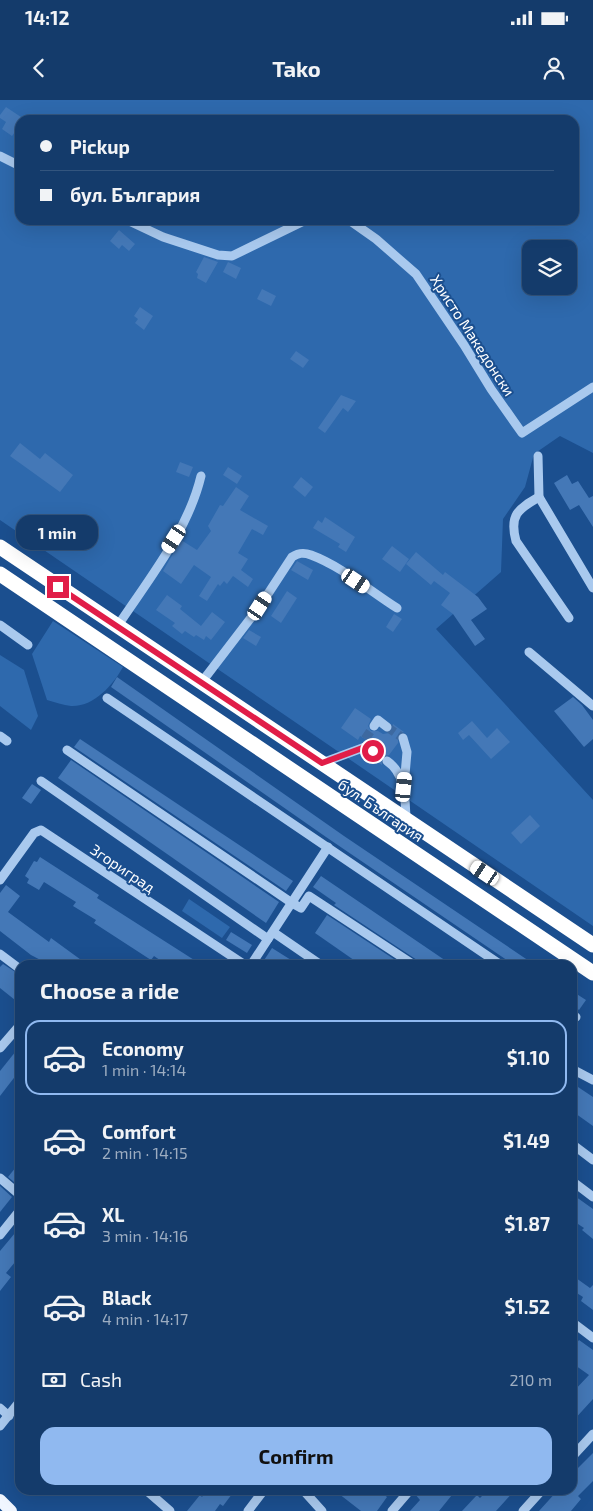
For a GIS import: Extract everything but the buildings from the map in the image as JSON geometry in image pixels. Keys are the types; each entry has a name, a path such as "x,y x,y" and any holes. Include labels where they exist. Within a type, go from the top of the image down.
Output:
{"highway":[{"name":"бул. България","path":"0,547 593,945"},
{"name":"бул. България","path":"0,574 574,960"},
{"name":"бул. България","path":"577,962 593,973"}],"main road":[{"path":"0,1500 11,1511"}],"street":[{"path":"0,156 15,164"},
{"path":"138,225 163,237 218,255 232,256 296,225"},
{"name":"Христо Македонски","path":"356,225 376,239 416,274 464,345 490,389 522,433 593,387"},
{"path":"538,456 539,497 593,588"},
{"path":"117,627 174,539 196,495 201,476"},
{"path":"539,497 519,509 515,518 513,532 516,541 569,618"},
{"path":"201,683 260,606 292,557 299,553 310,555 341,572 397,608"},
{"path":"0,625 28,645"},
{"path":"530,652 593,706"},
{"path":"107,698 494,960"},
{"path":"374,726 378,720 387,727"},
{"path":"403,738 408,752 404,787 406,819"},
{"path":"358,748 365,739"},
{"path":"322,763 358,748 365,747 373,751"},
{"path":"67,750 292,903 301,908 309,896 406,960"},
{"path":"388,761 394,766 404,787"},
{"path":"41,781 271,935 313,960"},
{"name":"Згориград","path":"0,880 34,834 41,830 237,960"},
{"path":"254,960 328,847"},
{"path":"0,954 15,965"},
{"path":"0,1048 15,1031"},
{"path":"577,1072 593,1080"},
{"path":"577,1148 593,1160"},
{"path":"0,1178 15,1191"},
{"path":"577,1185 593,1197"},
{"path":"0,1235 15,1219"},
{"path":"577,1326 593,1338"},
{"path":"0,1426 15,1407"},
{"path":"0,1408 8,1416"},
{"path":"577,1452 593,1434"},
{"path":"152,1495 170,1511"},
{"path":"248,1511 260,1495"},
{"path":"308,1495 322,1511"},
{"path":"392,1511 406,1495"},
{"path":"523,1511 537,1495"}],"shaded area":[{"path":"0,100 593,100 593,453 560,436 534,454 525,487 503,519 501,572 436,629 593,800 593,926 0,520"},
{"path":"53,621 123,667 102,694 87,703 71,706 47,700 32,654"},
{"path":"0,655 24,670 38,716 31,730 0,706"},
{"path":"189,899 230,927 222,938 182,911"}],"tunnel":[{"path":"365,739 374,726"},
{"path":"387,727 403,738"},
{"path":"373,751 387,761"}],"route":[{"path":"58,587 322,763 358,748 365,747 373,751"}]}
